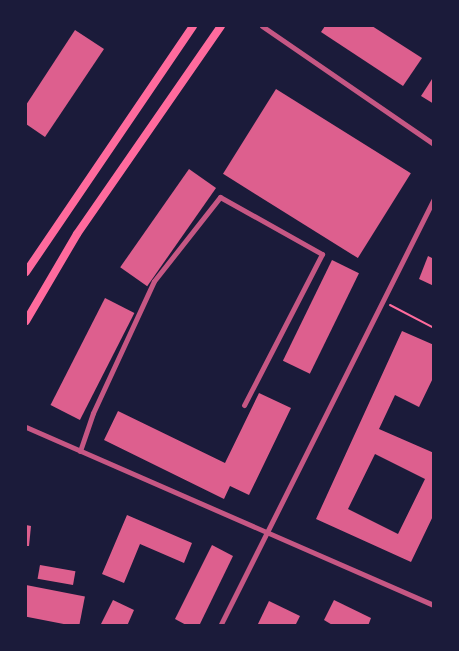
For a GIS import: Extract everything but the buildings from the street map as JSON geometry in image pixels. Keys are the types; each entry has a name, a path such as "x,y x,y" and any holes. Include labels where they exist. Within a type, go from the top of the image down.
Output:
{"main road":[{"path":"26,272 193,26"},
{"path":"26,321 77,234 221,26"}],"street":[{"path":"262,26 434,144"},
{"path":"80,451 93,412 154,281 220,197 322,254 244,405"},
{"path":"220,626 434,198"},
{"path":"26,427 266,534 434,605"}],"path":[{"path":"382,301 434,328"}]}
